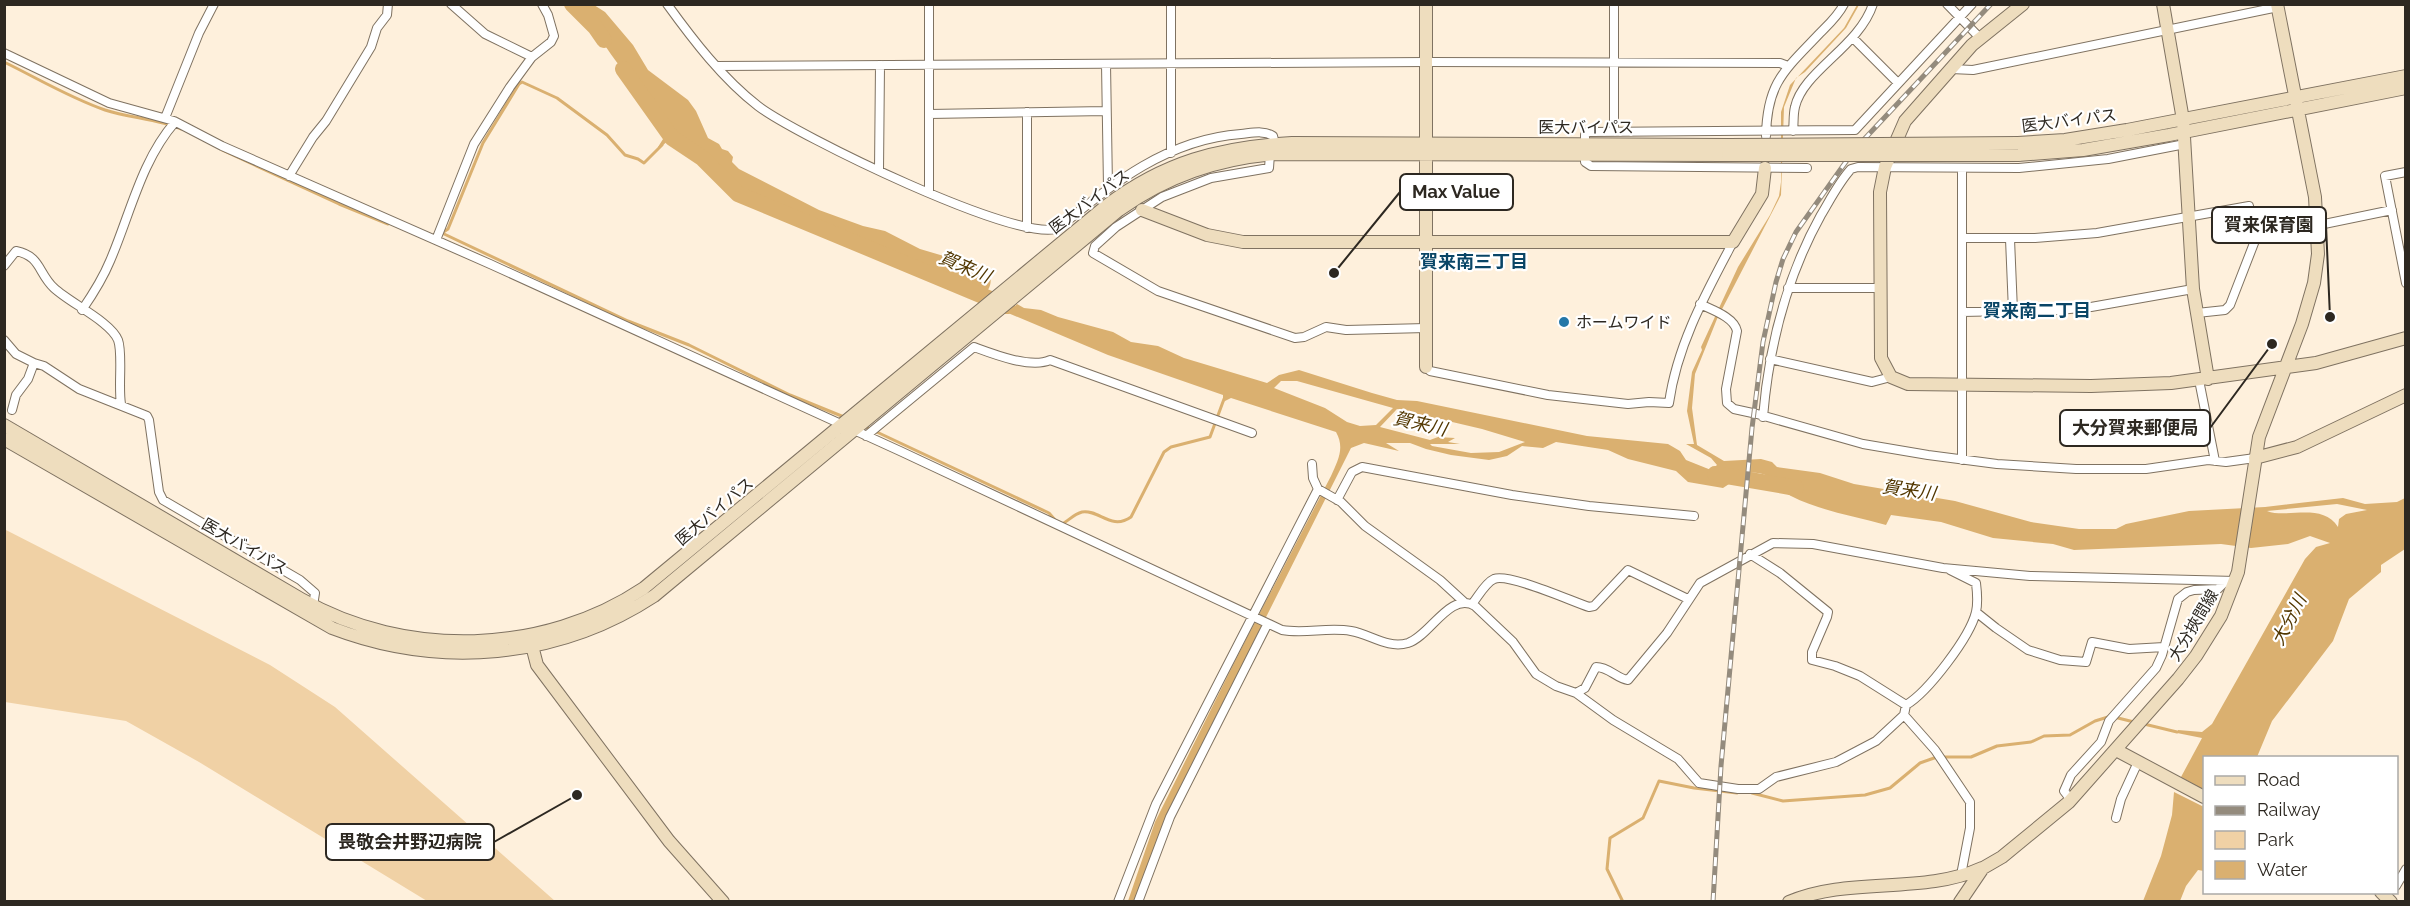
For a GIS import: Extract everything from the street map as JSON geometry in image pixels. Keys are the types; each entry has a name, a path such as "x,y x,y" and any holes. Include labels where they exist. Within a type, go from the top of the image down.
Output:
{"main road":[{"path":"1426,4 1426,367"},
{"path":"2023,4 1980,38 1905,121 1885,167 1880,192 1881,358 1891,377 1908,384 2132,386 2286,368 2339,357 2406,338"},
{"path":"2163,4 2184,132 2193,289 2204,379"},
{"name":"大分挾間線","path":"1960,902 1983,868 2005,855 2071,800 2196,656 2221,616 2233,578 2259,437 2286,368 2314,283 2318,254 2318,225 2312,177 2278,6"},
{"name":"医大バイパス","path":"855,424 1125,192 1174,166 1205,154 1236,148 2083,150 2184,132 2406,76"},
{"name":"医大バイパス","path":"2297,104 2406,88"},
{"name":"医大バイパス","path":"4,439 332,628 371,641 422,651 474,652 530,641 586,619 632,596 672,567 855,424 1133,199 1187,172 1221,161 1257,155 1272,149"},
{"path":"1142,210 1207,236 1243,242 1425,240 1733,242 1762,194 1765,168"},
{"path":"2254,464 2297,447 2406,395"},
{"name":"医大バイパス","path":"4,425 313,606 352,622 423,639 530,641"},
{"path":"530,641 537,665 564,702 669,841 723,902"},
{"path":"2116,750 2203,796"},
{"path":"1789,902 1820,893 1961,875 1983,868"}],"street":[{"path":"165,118 199,33 214,4"},
{"path":"289,176 371,47 377,28 387,15 388,4"},
{"path":"452,4 485,34 532,57"},
{"path":"436,240 474,144 532,57 551,42 554,36 542,4"},
{"path":"666,4 716,66 756,104 783,123 815,141 929,192 1005,222 1027,228 1050,231 1059,228 1107,188 1140,167 1171,153 1211,139 1267,133 1273,136 1269,168 1211,178 1162,197 1099,241 1093,253 1158,291 1295,338 1304,337 1326,327 1346,330 1426,328"},
{"path":"929,4 929,192"},
{"path":"1171,4 1171,153"},
{"path":"1614,4 1614,131"},
{"path":"1765,168 1768,108 1773,91 1788,66 1834,20 1844,4"},
{"path":"1793,131 1794,108 1803,90 1853,38 1865,22 1873,4"},
{"path":"1947,4 1980,38"},
{"path":"1807,168 1591,166 1586,164 1586,132 1855,130 1972,4"},
{"path":"1951,69 1973,70 2278,6"},
{"path":"1853,38 1899,83"},
{"path":"4,52 109,103 175,122 289,176 855,424 1267,625 1290,631 1353,631 1387,644 1403,644 1412,642 1454,605 1468,603 1489,582 1498,578 1542,588 1589,607 1594,606 1628,570 1688,598"},
{"path":"716,66 1426,62 1779,63 1788,66"},
{"path":"1106,63 1107,188"},
{"path":"879,170 880,65"},
{"path":"929,114 1106,111"},
{"path":"1027,112 1027,228"},
{"path":"82,310 110,264 125,218 154,152 175,122"},
{"path":"1763,417 1770,359 1777,324 1788,288 1818,222 1846,174 1858,166 2019,168 2086,162 2184,132"},
{"path":"1962,168 1962,460"},
{"path":"2406,172 2385,176 2392,210 2402,241 2406,283"},
{"path":"1962,238 2010,239 2097,233 2249,206 2256,238 2229,307 2225,310 2197,313"},
{"path":"2256,238 2392,210"},
{"path":"2010,239 2013,311"},
{"path":"1426,367 1431,371 1480,383 1548,395 1628,404 1669,403 1672,380 1679,356 1700,304 1733,242"},
{"path":"4,266 16,251 31,256 50,285 106,325 118,341 121,404"},
{"path":"1788,288 1881,288"},
{"path":"1962,312 2091,307 2193,289"},
{"path":"1700,304 1732,321 1737,329 1726,389 1727,403 1731,408 1877,447 1997,464 2114,470 2146,469 2215,461 2254,464"},
{"path":"4,340 16,354 44,366 79,389 141,412 149,420 159,492 164,500 300,580 315,593 313,606"},
{"path":"855,424 974,347 1025,362 1042,364 1050,360 1252,434"},
{"path":"1770,359 1872,382 1891,377"},
{"path":"12,410 16,395 28,379 34,363"},
{"path":"2204,379 2215,461"},
{"path":"1312,464 1313,478 1318,489 1337,500 1365,526 1468,603 1513,642 1536,675 1576,693 1613,720 1678,759 1699,783 1738,789 1759,789 1776,777 1836,762 1876,741 1904,715 1906,705 1930,683 1956,651 1976,612 1976,583 1943,568"},
{"path":"1337,500 1352,472 1362,467 1466,488 1545,500 1694,516"},
{"path":"1118,902 1156,804 1318,489"},
{"path":"1576,693 1585,688 1596,668 1604,667 1623,679 1628,680 1632,677 1667,633 1688,598 1706,578 1773,543 1813,544 1943,568 2059,578 2233,578"},
{"path":"1750,554 1780,573 1828,612 1812,652 1812,660 1860,676 1906,705"},
{"path":"2071,800 2064,790 2068,779 2101,742 2109,721 2156,668 2175,606 2180,597 2194,590 2218,590 2233,578"},
{"path":"1976,612 2023,648 2060,660 2086,662 2092,642 2129,649 2164,647"},
{"path":"1138,902 1170,817 1267,625"},
{"path":"1904,715 1935,750 1970,802 1970,828 1961,875"},
{"path":"2116,818 2121,799 2141,764"},
{"path":"2398,884 2406,869"}],"green space":[{"path":"4,529 270,665 335,707 555,901 427,901 199,762 126,721 5,702"}],"water":[{"path":"582,5 594,5 605,12 633,45 648,70 688,100 696,111 708,138 728,151 733,157 732,162 739,169 819,210 863,226 885,231 920,249 981,267 990,273 988,290 980,298 909,264 909,260 824,228 722,182 712,174 701,155 675,134 660,148 658,147 670,128 600,39"},
{"path":"1859,5 1846,28 1798,77 1844,28"},
{"name":"大分川","path":"1796,79 1784,107 1781,195 1717,319 1695,374 1692,408 1697,445 1724,461 1761,459 1772,462 1777,467 1820,473 1854,484 1955,501 2031,522 2079,529 2116,529 2126,524 2189,511 2265,507 2343,498 2365,504 2397,502 2405,498 2405,549 2381,565 2381,572 2349,599 2333,641 2272,721 2257,756 2203,756 2203,789 2181,777 2202,738 2177,733 2178,730 2202,732 2212,724 2305,559 2316,547 2330,543 2310,536 2288,544 2251,548 2221,544 2074,550 2053,544 1993,538 1941,522 1891,515 1886,525 1802,501 1788,494 1764,474 1739,472 1732,482 1723,488 1688,482 1676,471 1628,459 1608,450 1556,442 1543,448 1522,446 1507,456 1489,460 1451,455 1410,443 1386,443 1399,451 1364,443 1351,448 1165,818 1135,901 1128,901 1155,822 1331,476 1340,454 1339,438 1336,432 1231,398 1223,402 1223,395 1108,355 1008,313 1017,304 1024,308 1041,310 1113,332 1131,342 1158,346 1184,358 1267,383 1279,375 1299,370 1397,400 1417,401 1587,436 1668,444 1680,451 1686,460 1711,470 1717,465 1711,458 1686,444 1694,444 1687,411 1692,372 1738,267 1779,196 1781,112 1790,85","holes":["1281,381 1297,381 1393,408 1376,425 1360,426 1347,422 1325,408 1274,388","1397,409 1482,429 1525,442 1499,452 1471,453 1432,446 1430,444 1460,444 1448,442 1455,438 1438,437 1430,440 1380,427","2337,504 2367,510 2346,514 2339,519 2338,527 2331,519 2323,515 2267,511"]},
{"path":"2174,792 2203,806 2203,871 2198,870 2186,886 2180,901 2143,901 2161,856 2172,815"}],"waterway":[{"name":"賀来川","path":"572,4 595,27 604,40"},
{"path":"4,62 92,105 114,113 181,129"},
{"name":"賀来川","path":"623,69 672,138 702,158 738,194 1007,306"},
{"path":"442,233 448,229 483,143 522,82 557,98 607,135 625,155 644,163 662,145"},
{"path":"222,150 388,224"},
{"path":"442,233 628,321 689,345 790,395 844,417"},
{"path":"1062,524 1082,512 1094,513 1117,522 1131,517 1164,452 1171,447 1210,437 1224,399"},
{"path":"864,426 1049,513 1056,521"},
{"name":"賀来川","path":"1715,474 1796,488"},
{"path":"1943,757 1971,757 1997,746 2031,742 2044,736 2070,735 2095,721 2108,717"},
{"path":"2114,717 2134,722"},
{"path":"2144,724 2177,732"},
{"path":"1752,793 1783,801 1865,795 1890,788 1920,763 1937,757"},
{"path":"1623,902 1607,869 1610,838 1643,818 1659,781 1737,793"}],"railway":[{"path":"1713,902 1721,766 1752,428 1763,342 1783,259 1796,232 1855,149 1991,4"}],"place":[{"name":"Max Value","path":"1334,273"},
{"name":"賀来保育園","path":"2330,317"},
{"name":"ホームワイド","path":"1564,322"},
{"name":"大分賀来郵便局","path":"2272,344"},
{"name":"畏敬会井野辺病院","path":"577,795"}],"district":[{"name":"賀来南三丁目","path":"1474,262"},
{"name":"賀来南二丁目","path":"2037,311"}]}
